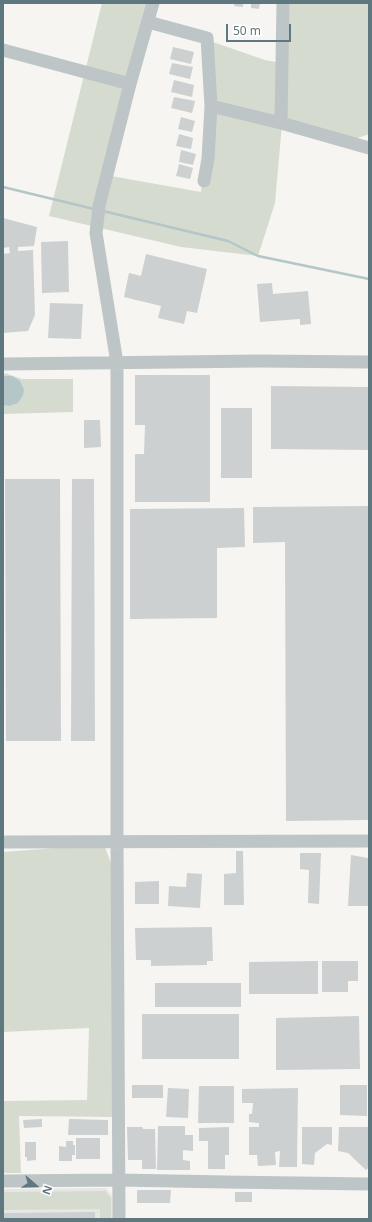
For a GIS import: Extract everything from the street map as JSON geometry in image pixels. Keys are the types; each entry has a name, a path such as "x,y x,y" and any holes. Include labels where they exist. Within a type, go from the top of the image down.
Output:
{"street":[{"path":"119,1219 117,364 96,233 99,206 130,84 153,3"},
{"path":"282,123 283,3"},
{"path":"148,22 207,38 211,106 208,159 204,181"},
{"path":"3,50 130,84"},
{"path":"211,106 282,123 369,148"},
{"path":"3,364 117,364 259,361 369,362"},
{"path":"3,842 369,841"},
{"path":"3,1182 119,1180 369,1184"}],"shaded area":[{"path":"102,3 153,3 111,176 201,192 210,117 207,40 265,60 282,63 287,3 369,3 369,134 355,139 282,124 275,203 258,256 181,247 49,216"},
{"path":"5,373 22,379 73,379 73,412 3,414 3,376"},
{"path":"12,376 20,381 24,390 18,403 9,406 3,405 3,377"},
{"path":"105,847 112,866 112,1117 19,1116 21,1173 3,1173 3,1101 87,1100 89,1028 3,1032 3,852 55,848"},
{"path":"106,1188 112,1196 113,1219 3,1219 3,1189"},
{"path":"105,1191 111,1198 111,1219 100,1219 100,1209 3,1210 3,1192"}],"building":[{"path":"235,3 243,3 243,7 234,6"},
{"path":"251,3 260,3 259,9 251,8"},
{"path":"173,47 194,52 191,64 170,59"},
{"path":"172,63 193,67 190,79 169,74"},
{"path":"174,80 194,85 192,97 171,92"},
{"path":"174,97 195,101 192,113 171,108"},
{"path":"181,117 195,121 192,132 178,129"},
{"path":"179,134 193,138 191,149 176,146"},
{"path":"181,150 196,154 193,165 179,162"},
{"path":"179,164 193,168 190,179 176,176"},
{"path":"3,218 37,227 34,246 18,247 18,251 33,250 35,315 28,331 3,333 3,254 10,253 9,247 3,248"},
{"path":"68,241 69,292 42,293 41,242"},
{"path":"146,254 207,269 197,313 187,311 184,324 158,318 161,306 124,297 129,273 141,276"},
{"path":"272,283 273,294 308,291 311,324 300,325 300,319 260,322 257,284"},
{"path":"50,303 83,304 81,339 48,338"},
{"path":"135,375 210,375 210,502 135,502 135,454 144,454 145,425 135,425"},
{"path":"271,386 369,387 369,450 271,449"},
{"path":"221,408 252,408 252,478 221,478"},
{"path":"84,420 100,420 101,447 84,448"},
{"path":"5,479 60,479 61,741 6,741"},
{"path":"72,479 94,479 95,741 71,741"},
{"path":"369,506 369,820 286,821 285,542 253,543 253,507"},
{"path":"244,508 245,547 217,548 217,618 130,619 130,509"},
{"path":"236,851 243,851 244,905 224,905 224,874 236,873"},
{"path":"300,853 321,853 319,904 308,903 309,870 300,869"},
{"path":"351,855 369,859 369,906 348,906"},
{"path":"187,873 202,874 200,908 168,906 169,886 186,887"},
{"path":"159,881 159,904 135,904 135,882"},
{"path":"212,927 213,961 207,961 207,965 151,966 151,960 136,960 135,928"},
{"path":"318,961 318,994 249,994 249,962"},
{"path":"322,961 358,961 358,981 348,981 348,992 322,992"},
{"path":"155,983 241,983 241,1007 155,1007"},
{"path":"142,1014 239,1014 239,1059 142,1059"},
{"path":"359,1016 360,1069 276,1070 276,1018"},
{"path":"132,1085 163,1085 163,1098 132,1098"},
{"path":"340,1085 367,1085 367,1116 340,1115"},
{"path":"199,1086 234,1086 234,1123 198,1123"},
{"path":"168,1088 189,1089 188,1118 166,1117"},
{"path":"298,1088 297,1167 279,1167 280,1151 275,1152 276,1165 258,1166 257,1155 249,1155 249,1127 259,1127 259,1123 249,1122 249,1114 252,1114 253,1103 242,1103 242,1089"},
{"path":"42,1119 42,1127 24,1128 23,1120"},
{"path":"69,1119 108,1120 108,1135 68,1135"},
{"path":"158,1126 185,1126 185,1135 193,1135 193,1151 183,1150 183,1160 190,1161 190,1170 157,1170"},
{"path":"127,1127 155,1129 156,1169 142,1169 142,1160 128,1160"},
{"path":"229,1127 229,1155 225,1155 225,1169 208,1169 208,1141 199,1141 199,1128"},
{"path":"302,1127 332,1127 332,1145 327,1144 315,1153 314,1165 302,1164"},
{"path":"339,1127 369,1127 369,1167 366,1170 348,1153 338,1151"},
{"path":"76,1138 100,1138 100,1159 76,1159"},
{"path":"66,1141 73,1141 73,1145 75,1145 75,1155 72,1155 72,1161 59,1161 59,1146 66,1147"},
{"path":"25,1142 36,1142 36,1160 27,1161 27,1157 25,1157"},
{"path":"137,1190 171,1190 170,1203 137,1203"},
{"path":"235,1192 252,1192 252,1202 235,1202"},
{"path":"95,1212 95,1219 3,1219 3,1213"}],"waterway":[{"path":"3,187 94,209"},
{"path":"103,211 228,241 258,256 369,279"}]}
